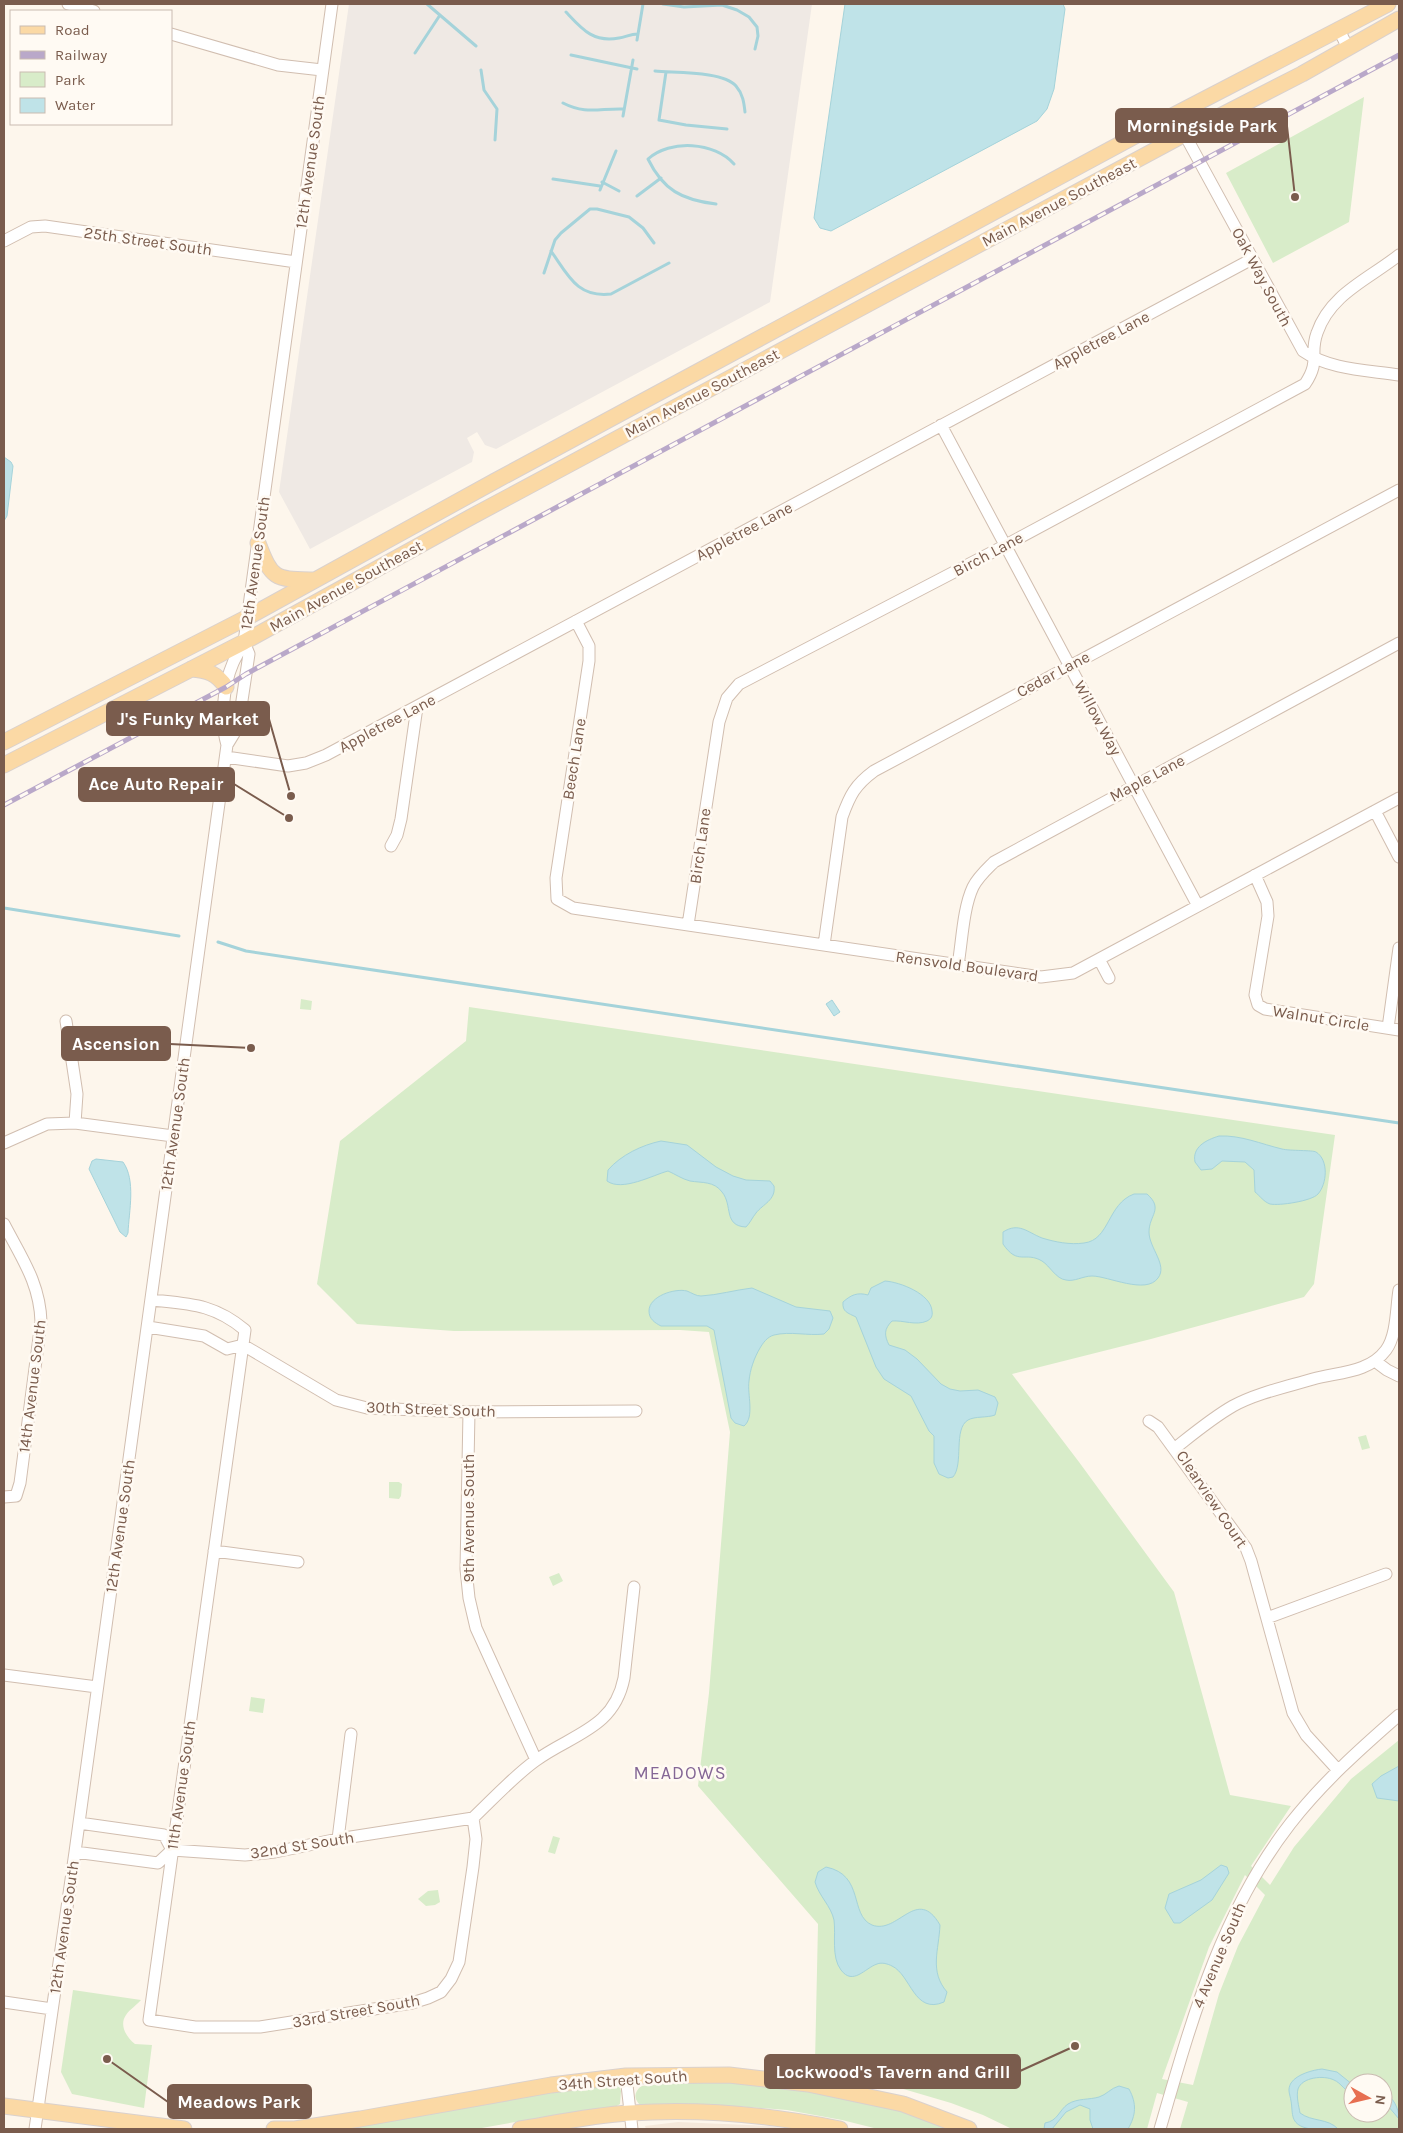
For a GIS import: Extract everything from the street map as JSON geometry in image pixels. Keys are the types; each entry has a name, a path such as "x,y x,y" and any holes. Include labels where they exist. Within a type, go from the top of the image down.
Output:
{"main road":[{"name":"Main Avenue Southeast","path":"4,742 248,617 495,481 1174,114 1388,4"},
{"name":"Main Avenue Southeast","path":"4,765 244,642 462,522 1185,134 1302,74 1399,19"},
{"path":"258,544 272,574 286,579 315,580"},
{"path":"192,669 206,670 215,674 226,687"},
{"name":"34th Street South","path":"274,2129 295,2129 360,2119 551,2085 626,2076 729,2074 808,2084 903,2104 969,2129"},
{"path":"4,2106 184,2129"},
{"name":"34th Street South","path":"520,2129 630,2113 722,2113 797,2120 840,2129"}],"street":[{"path":"68,4 90,10"},
{"name":"12th Avenue South","path":"34,2129 75,1852 226,757 228,745 238,727 249,654 244,642 332,4"},
{"path":"1339,30 1348,48"},
{"path":"172,34 278,64 322,70"},
{"name":"Oak Way South","path":"1174,114 1296,341 1303,351 1315,360"},
{"name":"25th Street South","path":"4,241 31,228 45,226 296,262"},
{"name":"Birch Lane","path":"688,925 718,722 727,698 739,684 1006,545 1305,384 1312,373 1315,360 1314,345 1317,332 1334,303 1347,291 1399,255"},
{"name":"Appletree Lane","path":"226,757 288,766 306,763 326,755 1252,258"},
{"path":"1315,360 1334,365 1399,375"},
{"name":"Willow Way","path":"941,425 1198,906"},
{"name":"Cedar Lane","path":"824,945 842,817 849,798 858,783 874,771 1069,665 1399,490"},
{"name":"Beech Lane","path":"557,900 556,878 589,661 589,646 576,621"},
{"path":"228,745 223,731 226,687 233,663 244,642"},
{"name":"Maple Lane","path":"958,965 968,904 973,887 994,862 1399,643"},
{"path":"391,846 398,835 401,819 417,707"},
{"name":"Rensvold Boulevard","path":"557,900 573,908 1041,977 1073,973 1399,798"},
{"path":"1375,811 1399,858"},
{"name":"Walnut Circle","path":"1255,875 1267,902 1268,916 1255,995 1258,1005 1265,1009 1394,1029"},
{"path":"1394,1029 1399,948"},
{"path":"1099,959 1109,978"},
{"path":"66,1021 77,1094 75,1123"},
{"path":"4,1143 47,1124 75,1123 173,1136"},
{"name":"14th Avenue South","path":"4,1224 36,1284 41,1302 42,1322 20,1482 16,1496 4,1497"},
{"path":"1399,1290 1392,1334 1386,1349 1375,1361 1386,1370 1399,1376"},
{"path":"148,1328 204,1336 227,1349 243,1345 245,1330 232,1319 210,1308 152,1300"},
{"name":"30th Street South","path":"243,1345 336,1400 367,1408 469,1412 636,1412"},
{"name":"11th Avenue South","path":"149,2020 243,1345"},
{"name":"Clearview Court","path":"1337,1770 1306,1735 1293,1713 1252,1561 1246,1548 1174,1449 1233,1406 1315,1378 1360,1369 1375,1361"},
{"name":"9th Avenue South","path":"469,1412 466,1569 469,1598 476,1628 536,1760"},
{"path":"1149,1421 1158,1426 1174,1449"},
{"path":"214,1552 298,1562"},
{"path":"1267,1618 1386,1574"},
{"path":"473,1818 536,1760 587,1731 602,1720 615,1705 622,1690 624,1678 634,1587"},
{"path":"4,1675 97,1687"},
{"name":"4 Avenue South","path":"1160,2129 1200,1994 1227,1928 1254,1877 1289,1825 1337,1770 1399,1715"},
{"path":"338,1839 351,1734"},
{"name":"32nd St South","path":"172,1850 245,1855 276,1852 338,1839 473,1818"},
{"name":"33rd Street South","path":"149,2020 194,2027 260,2027 412,2003 442,1992 459,1962 476,1839 473,1818"},
{"path":"75,1852 158,1862 172,1850 164,1835 79,1823"},
{"path":"4,2002 52,2009"},
{"path":"626,2076 632,2129"}],"shaded area":[{"path":"349,4 812,4 770,302 496,449 485,445 477,432 467,438 474,452 472,462 310,549 279,492"},
{"path":"678,2122 769,2126 787,2129 646,2129 645,2126"}],"green space":[{"path":"1364,97 1349,222 1273,263 1226,173"},
{"path":"301,999 312,1001 311,1010 300,1009"},
{"path":"469,1007 1335,1135 1314,1284 1304,1297 1151,1339 1012,1374 1174,1592 1230,1795 1291,1806 1251,1866 1270,1885 1294,1847 1351,1779 1399,1740 1399,2129 1180,2129 1188,2102 1157,2093 1147,2129 1012,2129 983,2115 951,2103 815,2063 818,1924 698,1786 709,1693 730,1432 709,1332 680,1330 454,1331 357,1324 317,1284 340,1141 466,1041","holes":["1245,1875 1265,1895 1238,1946 1219,1994 1193,2085 1162,2079 1209,1947"]},
{"path":"1366,1435 1370,1448 1362,1450 1358,1437"},
{"path":"389,1482 399,1482 402,1484 399,1499 389,1498"},
{"path":"559,1573 563,1581 553,1586 549,1577"},
{"path":"251,1697 265,1699 263,1713 249,1711"},
{"path":"553,1836 560,1838 555,1854 548,1852"},
{"path":"438,1890 440,1902 435,1905 426,1906 418,1899 428,1891"},
{"path":"73,1990 141,2000 124,2019 123,2027 126,2034 135,2044 152,2045 144,2108 72,2094 61,2072"},
{"path":"713,2080 798,2088 886,2106 957,2129 878,2129 787,2110 735,2106 644,2105 639,2104 635,2097 636,2092 641,2086"},
{"path":"612,2083 619,2085 621,2091 620,2104 615,2107 561,2114 476,2129 345,2129 494,2102"}],"water":[{"path":"845,4 1063,4 1065,9 1054,89 1047,109 1037,121 831,231 820,228 814,218"},
{"path":"4,457 13,466 7,516 4,521"},
{"path":"832,1000 840,1012 834,1016 826,1004"},
{"path":"1219,1136 1243,1138 1286,1150 1316,1152 1325,1166 1325,1178 1321,1190 1315,1197 1303,1201 1288,1204 1270,1204 1255,1192 1254,1170 1245,1162 1222,1161 1212,1169 1201,1170 1195,1162 1198,1148 1205,1142"},
{"path":"661,1141 687,1145 716,1167 733,1176 746,1180 770,1181 774,1186 773,1195 746,1227 734,1223 731,1219 725,1197 719,1188 712,1184 690,1181 668,1171 629,1184 613,1184 607,1181 608,1170 625,1155"},
{"path":"96,1159 123,1162 127,1169 131,1196 128,1233 126,1237 120,1232 89,1169 92,1161"},
{"path":"1134,1194 1147,1194 1152,1199 1155,1208 1149,1232 1161,1268 1158,1278 1152,1283 1136,1285 1092,1276 1072,1280 1062,1279 1042,1261 1036,1258 1013,1255 1003,1244 1003,1232 1014,1228 1023,1229 1042,1238 1063,1243 1079,1244 1093,1240 1104,1229 1118,1205"},
{"path":"885,1281 906,1286 921,1294 930,1305 932,1313 930,1319 923,1322 892,1321 887,1327 886,1332 889,1345 905,1350 917,1359 941,1384 950,1389 960,1391 978,1390 995,1397 998,1403 995,1415 971,1419 964,1424 961,1431 958,1464 953,1477 948,1478 939,1474 934,1463 934,1436 929,1431 911,1396 884,1379 876,1367 856,1317 846,1312 843,1308 843,1302 849,1298 857,1294 868,1295 871,1288"},
{"path":"752,1288 796,1307 830,1311 833,1318 829,1329 824,1334 780,1334 772,1336 764,1342 756,1356 750,1373 750,1411 744,1426 735,1423 731,1418 714,1330 707,1326 661,1326 651,1318 649,1311 653,1301 670,1292 682,1290 701,1296"},
{"path":"1399,1766 1399,1801 1377,1798 1372,1784 1381,1776"},
{"path":"1221,1865 1227,1867 1229,1873 1212,1900 1180,1923 1174,1923 1165,1908 1169,1894 1201,1880"},
{"path":"826,1867 838,1871 846,1878 852,1886 861,1913 865,1920 872,1925 890,1924 915,1910 923,1910 932,1914 940,1925 936,1960 938,1976 947,1992 944,2002 934,2005 919,1999 904,1977 887,1964 877,1964 854,1976 850,1976 841,1970 835,1952 834,1920 815,1882 818,1872"},
{"path":"1322,2069 1337,2072 1343,2077 1343,2087 1330,2078 1319,2077 1304,2082 1298,2089 1297,2098 1300,2113 1310,2118 1330,2123 1338,2129 1307,2128 1299,2125 1294,2119 1289,2090 1290,2085 1301,2075"},
{"path":"1119,2086 1129,2089 1133,2100 1134,2114 1128,2129 1093,2129 1090,2120 1090,2109 1080,2105 1066,2112 1052,2129 1044,2129 1045,2123 1056,2118 1068,2104 1099,2097"},
{"path":"1393,2100 1398,2111 1399,2119 1393,2112"}],"waterway":[{"path":"427,4 476,46"},
{"path":"637,40 643,4"},
{"path":"663,4 684,7 722,5 737,10 749,17 757,27 758,36 755,49"},
{"path":"566,12 583,29 595,36 610,39 638,34"},
{"path":"415,53 440,15"},
{"path":"571,55 637,69"},
{"path":"623,116 633,60"},
{"path":"481,70 484,90 497,109 495,140"},
{"path":"655,71 710,75 730,81 740,92 745,112"},
{"path":"666,72 659,120 727,129"},
{"path":"563,103 586,110 624,109"},
{"path":"716,204 693,200 675,192 660,179 648,159 668,148 692,146 716,151 734,164"},
{"path":"600,190 616,151"},
{"path":"637,196 661,178"},
{"path":"553,179 600,186"},
{"path":"602,182 619,191"},
{"path":"544,273 555,240 590,209 629,217 643,228 654,243"},
{"path":"551,251 575,283 590,292 599,294 611,294 669,263"},
{"path":"4,908 179,936"},
{"path":"218,942 246,951 1399,1123"}],"railway":[{"path":"4,805 1399,55"}],"place":[{"name":"Morningside Park","path":"1295,197"},
{"name":"J's Funky Market","path":"291,796"},
{"name":"Ace Auto Repair","path":"289,818"},
{"name":"Ascension","path":"251,1048"},
{"name":"Lockwood's Tavern and Grill","path":"1075,2046"},
{"name":"Meadows Park","path":"107,2059"}],"district":[{"name":"MEADOWS","path":"680,1773"}]}
